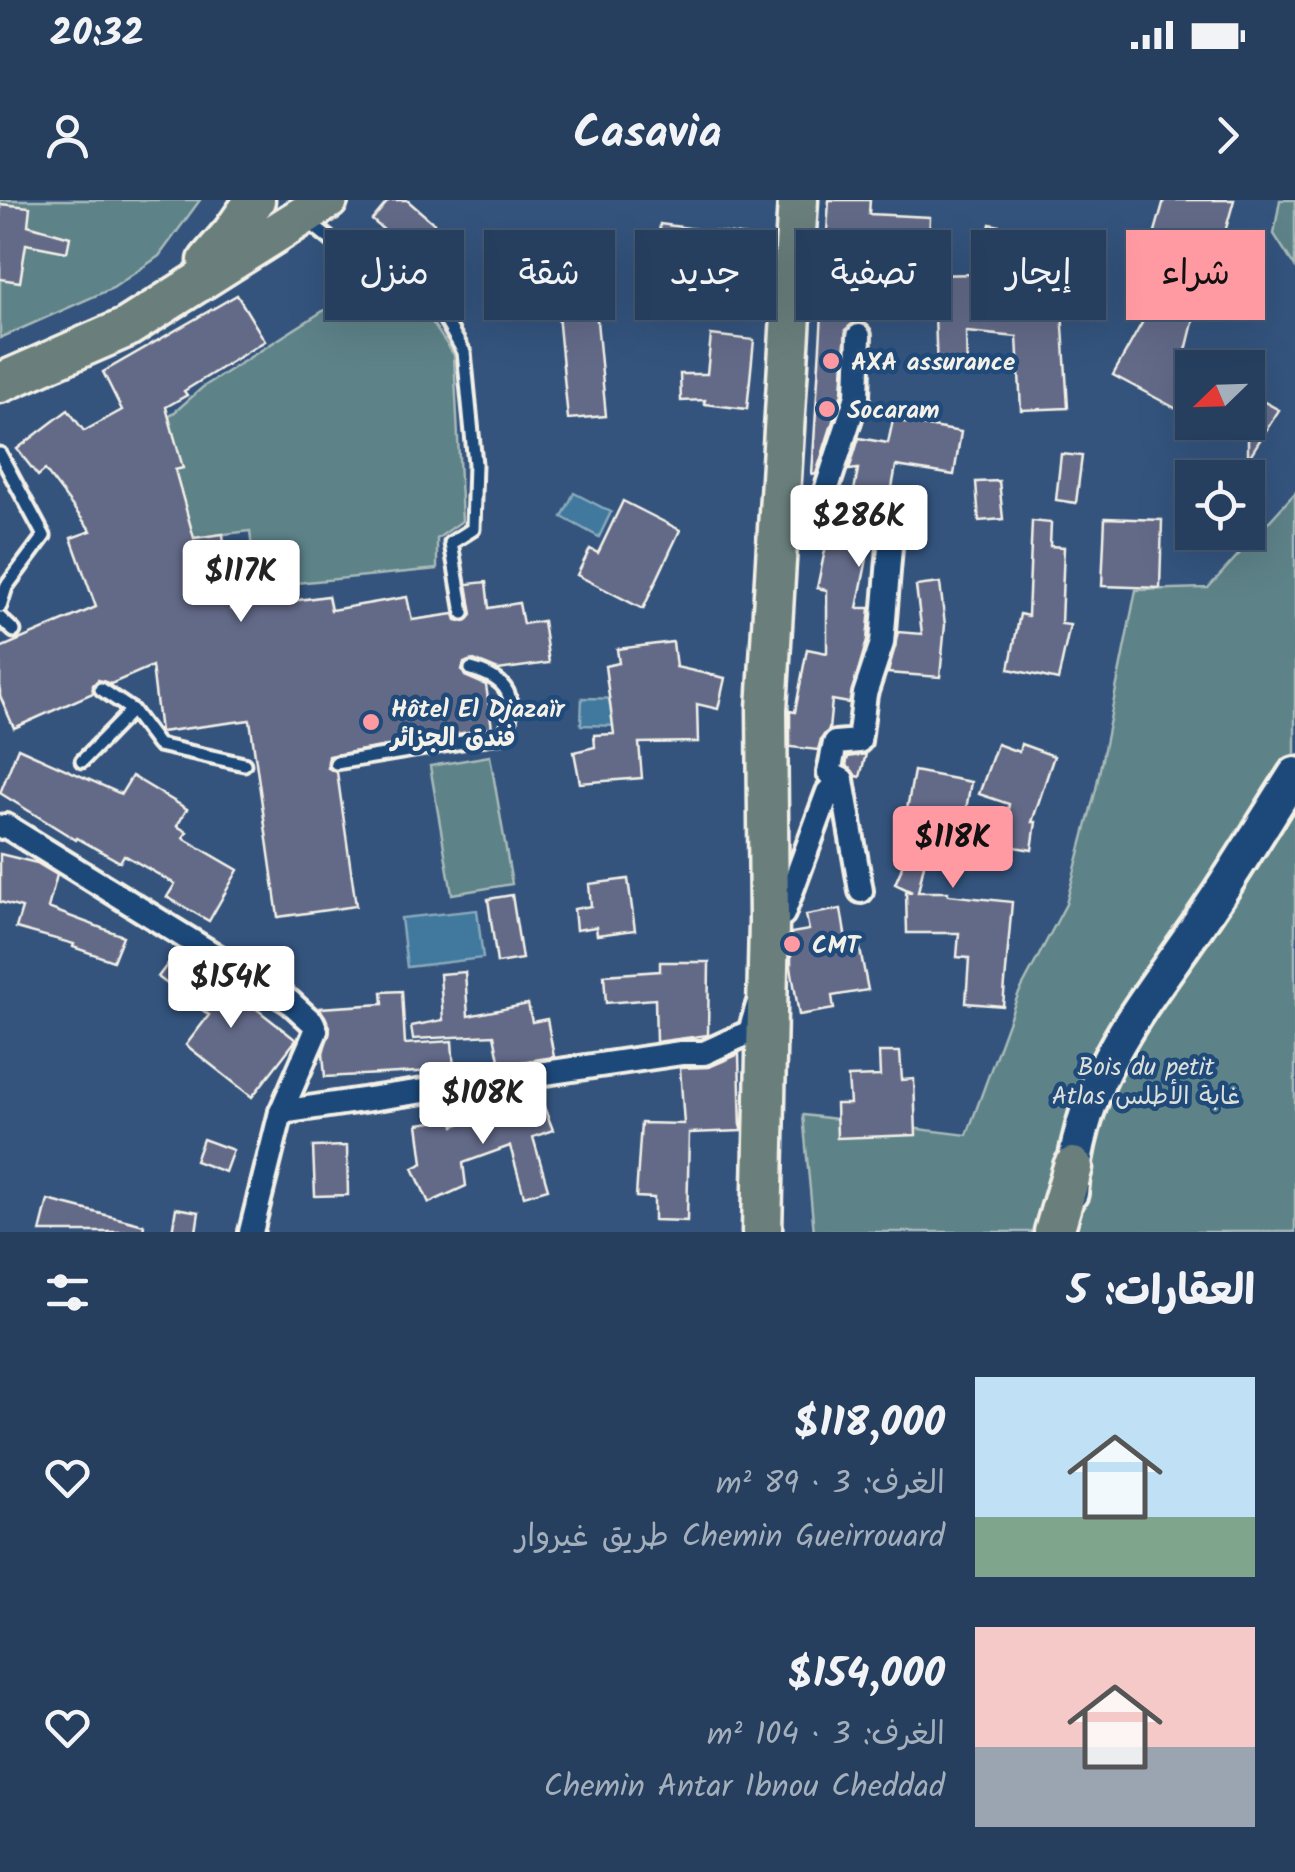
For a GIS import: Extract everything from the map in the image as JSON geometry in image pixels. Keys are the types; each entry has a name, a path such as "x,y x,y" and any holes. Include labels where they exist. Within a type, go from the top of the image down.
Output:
{"main road":[{"path":"159,307 198,272 232,234 255,200"},
{"path":"762,1232 769,923 767,709 798,200"},
{"path":"0,382 101,340 159,307 306,205"},
{"path":"764,1159 778,1232"},
{"path":"1054,1232 1073,1168"}],"street":[{"path":"776,526 824,497 857,396 859,336"},
{"path":"842,780 829,774 835,743 859,742 865,694 882,643 891,535"},
{"path":"1070,1232 1073,1168 1089,1104 1113,1048 1199,924 1295,774"},
{"path":"769,923 783,914 828,792 842,780"},
{"path":"842,780 861,890"},
{"path":"0,827 6,826 290,1002 316,1030 280,1112 251,1232"},
{"path":"280,1112 682,1053 704,1053 750,1032 767,974"}],"lane":[{"path":"306,205 340,247 433,299 464,352 476,464 473,529 451,543 463,612"},
{"path":"0,454 44,536 6,587 0,606"},
{"path":"0,618 14,632"},
{"path":"336,763 504,735 512,715 509,693 493,674 470,669"},
{"path":"101,689 132,710 158,745 244,764"},
{"path":"82,761 132,710"}],"green space":[{"path":"0,200 200,200 159,256 113,288 0,338"},
{"path":"1280,200 1295,200 1295,267 1274,234"},
{"path":"325,310 325,320 430,320 454,355 462,521 437,539 437,569 256,587 250,531 193,538 175,470 169,417 203,387"},
{"name":"Bois du petit Atlas غابة الأطلس","path":"1295,493 1295,1232 814,1232 803,1115 967,1135 1018,995 1066,904 1096,789 1136,590 1208,588 1243,550 1265,550 1265,526"},
{"path":"490,756 512,884 452,894 430,766"}],"water":[{"path":"574,493 611,512 599,537 562,517"},
{"path":"582,698 624,699 624,726 581,725"},
{"path":"477,910 483,958 407,967 401,918"}],"building":[{"path":"389,200 407,200 442,230 384,230 372,220"},
{"path":"829,200 870,200 869,214 930,217 930,230 827,230"},
{"path":"1164,200 1234,200 1226,230 1155,230"},
{"path":"0,204 30,207 28,225 70,237 67,252 26,244 20,282 0,279"},
{"path":"660,224 703,230 659,230"},
{"path":"990,224 1020,230 989,230"},
{"path":"971,274 971,320 1063,320 1068,408 1021,410 1017,337 966,332 967,373 937,373 935,320 951,320 951,275"},
{"name":"Hôtel El Djazaïr فندق الجزائر","path":"237,295 265,341 184,391 187,395 166,407 183,468 175,470 194,538 223,534 231,609 328,596 331,610 407,597 412,620 454,614 456,620 464,622 472,615 467,584 486,582 489,608 519,603 523,624 543,621 549,663 498,670 474,660 464,663 465,676 486,685 492,728 329,756 328,768 337,772 356,906 278,917 250,720 160,732 152,666 111,684 98,680 93,693 14,728 0,696 0,648 96,607 71,538 91,531 45,470 38,476 17,449 68,410 84,431 122,410 103,372"},
{"path":"559,320 597,320 606,416 568,419"},
{"path":"822,320 860,320 846,329 842,393 816,474 812,475"},
{"path":"1144,320 1194,320 1186,350 1175,350 1175,408 1113,375"},
{"path":"711,335 754,340 747,409 704,404 705,400 681,401 680,374 707,374"},
{"path":"1265,402 1279,410 1265,432"},
{"path":"893,420 961,432 954,475 896,466 886,521 873,529 857,608 870,608 867,640 849,703 832,700 829,730 818,750 790,747 790,711 795,712 807,649 827,653 827,590 817,588 828,536 845,540 858,469 849,470 859,438 888,443"},
{"path":"1248,440 1260,440 1248,459"},
{"path":"1061,454 1082,456 1076,503 1056,500"},
{"path":"999,481 1003,519 979,521 976,482"},
{"path":"623,501 680,530 643,609 577,575 590,549 598,553"},
{"path":"1105,518 1162,520 1160,588 1102,586"},
{"path":"1032,521 1051,523 1050,546 1064,547 1061,624 1070,625 1058,680 1009,669 1020,614 1028,616"},
{"path":"940,583 945,625 940,677 888,673 898,632 922,634 916,586"},
{"path":"673,642 676,667 725,678 718,709 697,704 698,742 639,743 642,778 580,783 574,752 595,747 594,735 614,734 605,666 619,663 617,649"},
{"path":"997,744 1019,752 1021,744 1054,756 1032,822 1036,822 1032,850 1003,845 1009,804 979,794"},
{"path":"18,748 121,794 132,776 187,809 177,826 187,832 183,838 238,870 209,921 167,897 175,884 124,855 120,862 76,840 0,793"},
{"path":"866,754 860,777 856,776 846,765 848,757"},
{"path":"914,771 971,782 964,820 956,819 952,841 930,837 918,892 948,892 1012,902 1003,1006 966,1003 969,958 957,957 959,933 907,933 906,892 912,892 895,884 912,810 907,809"},
{"path":"0,854 37,863 57,875 48,908 123,936 113,961 73,947 74,944 16,928 22,908 0,902"},
{"path":"628,879 635,930 597,935 596,927 576,930 574,909 591,906 589,884"},
{"path":"512,895 522,959 497,963 488,899"},
{"path":"841,909 847,946 859,944 868,990 832,996 834,1009 799,1015 791,967 791,933 809,930 806,915"},
{"path":"173,957 224,995 230,988 296,1040 252,1097 186,1045 209,1015 158,977"},
{"path":"660,962 709,962 708,1035 656,1042 655,999 606,1003 604,975 660,971"},
{"path":"465,972 468,1016 528,1004 532,1022 547,1019 554,1057 500,1065 494,1035 413,1039 411,1026 443,1020 440,974"},
{"path":"402,991 405,1044 452,1041 454,1070 325,1077 323,1053 330,1027 320,1008 383,1004 382,992"},
{"path":"879,1052 900,1052 902,1080 914,1079 916,1135 837,1138 836,1104 850,1104 848,1077 880,1076"},
{"path":"739,1054 741,1131 689,1133 687,1221 654,1220 654,1198 636,1197 641,1123 684,1124 680,1068 709,1067"},
{"path":"539,1094 553,1130 533,1137 548,1189 524,1196 510,1146 463,1163 466,1186 429,1203 413,1168 423,1163 418,1124 453,1119 454,1126"},
{"path":"203,1139 233,1150 225,1172 195,1161"},
{"path":"347,1146 348,1195 315,1196 313,1147"},
{"path":"48,1200 144,1225 143,1232 40,1232"},
{"path":"176,1208 199,1212 196,1232 172,1232"}],"place":[{"name":"AXA assurance","path":"831,361"},
{"name":"Socaram","path":"827,409"},
{"name":"Hôtel El Djazaïr فندق الجزائر","path":"371,722"},
{"name":"CMT","path":"792,944"}]}
